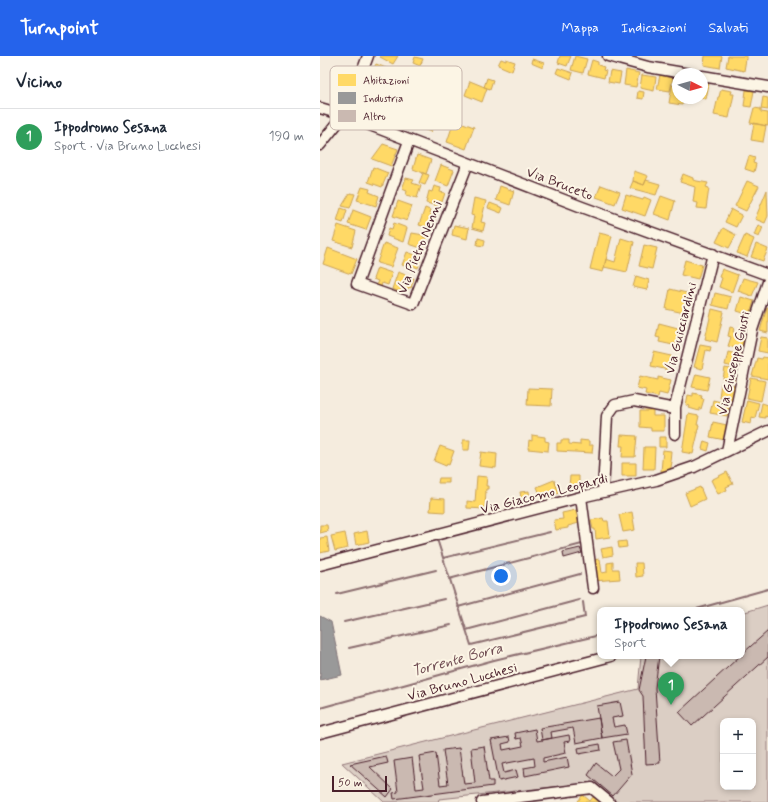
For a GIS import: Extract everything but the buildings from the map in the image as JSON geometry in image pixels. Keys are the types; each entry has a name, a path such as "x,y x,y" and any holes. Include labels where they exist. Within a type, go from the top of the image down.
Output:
{"street":[{"path":"364,66 368,56"},
{"path":"608,56 648,67 672,71"},
{"path":"708,77 768,87"},
{"name":"Via Bruceto","path":"320,108 330,111"},
{"path":"320,145 332,130"},
{"name":"Via Bruceto","path":"382,130 582,207 768,275"},
{"name":"Via Pietro Nenni","path":"410,141 357,284 413,304 468,163"},
{"name":"Via Guicciardini","path":"675,434 675,409 713,254"},
{"name":"Via Giuseppe Giusti","path":"727,451 752,330 768,282"},
{"path":"603,492 607,416 615,405 634,401 675,409"},
{"name":"Via Giacomo Leopardi","path":"320,565 581,497 656,480 694,467 768,431"},
{"path":"581,497 593,588"},
{"name":"Via Bruno Lucchesi","path":"320,733 601,659"},
{"path":"482,802 592,788 609,802"}],"shaded area":[{"path":"768,605 768,802 617,802 592,783 439,799 438,802 384,802 342,763 638,689 641,659 745,659 745,612"}],"waterway":[{"path":"443,558 550,532"},
{"path":"437,539 471,645 585,617 583,602"},
{"path":"449,579 582,544"},
{"path":"337,594 436,570"},
{"path":"458,607 580,574"},
{"name":"Torrente Borra","path":"704,607 768,589"},
{"path":"344,622 444,599"},
{"path":"466,630 579,600"},
{"path":"349,648 451,625"},
{"name":"Torrente Borra","path":"320,708 494,660 597,636"}],"place":[{"name":"Ippodromo Sesana","path":"671,705"}]}
